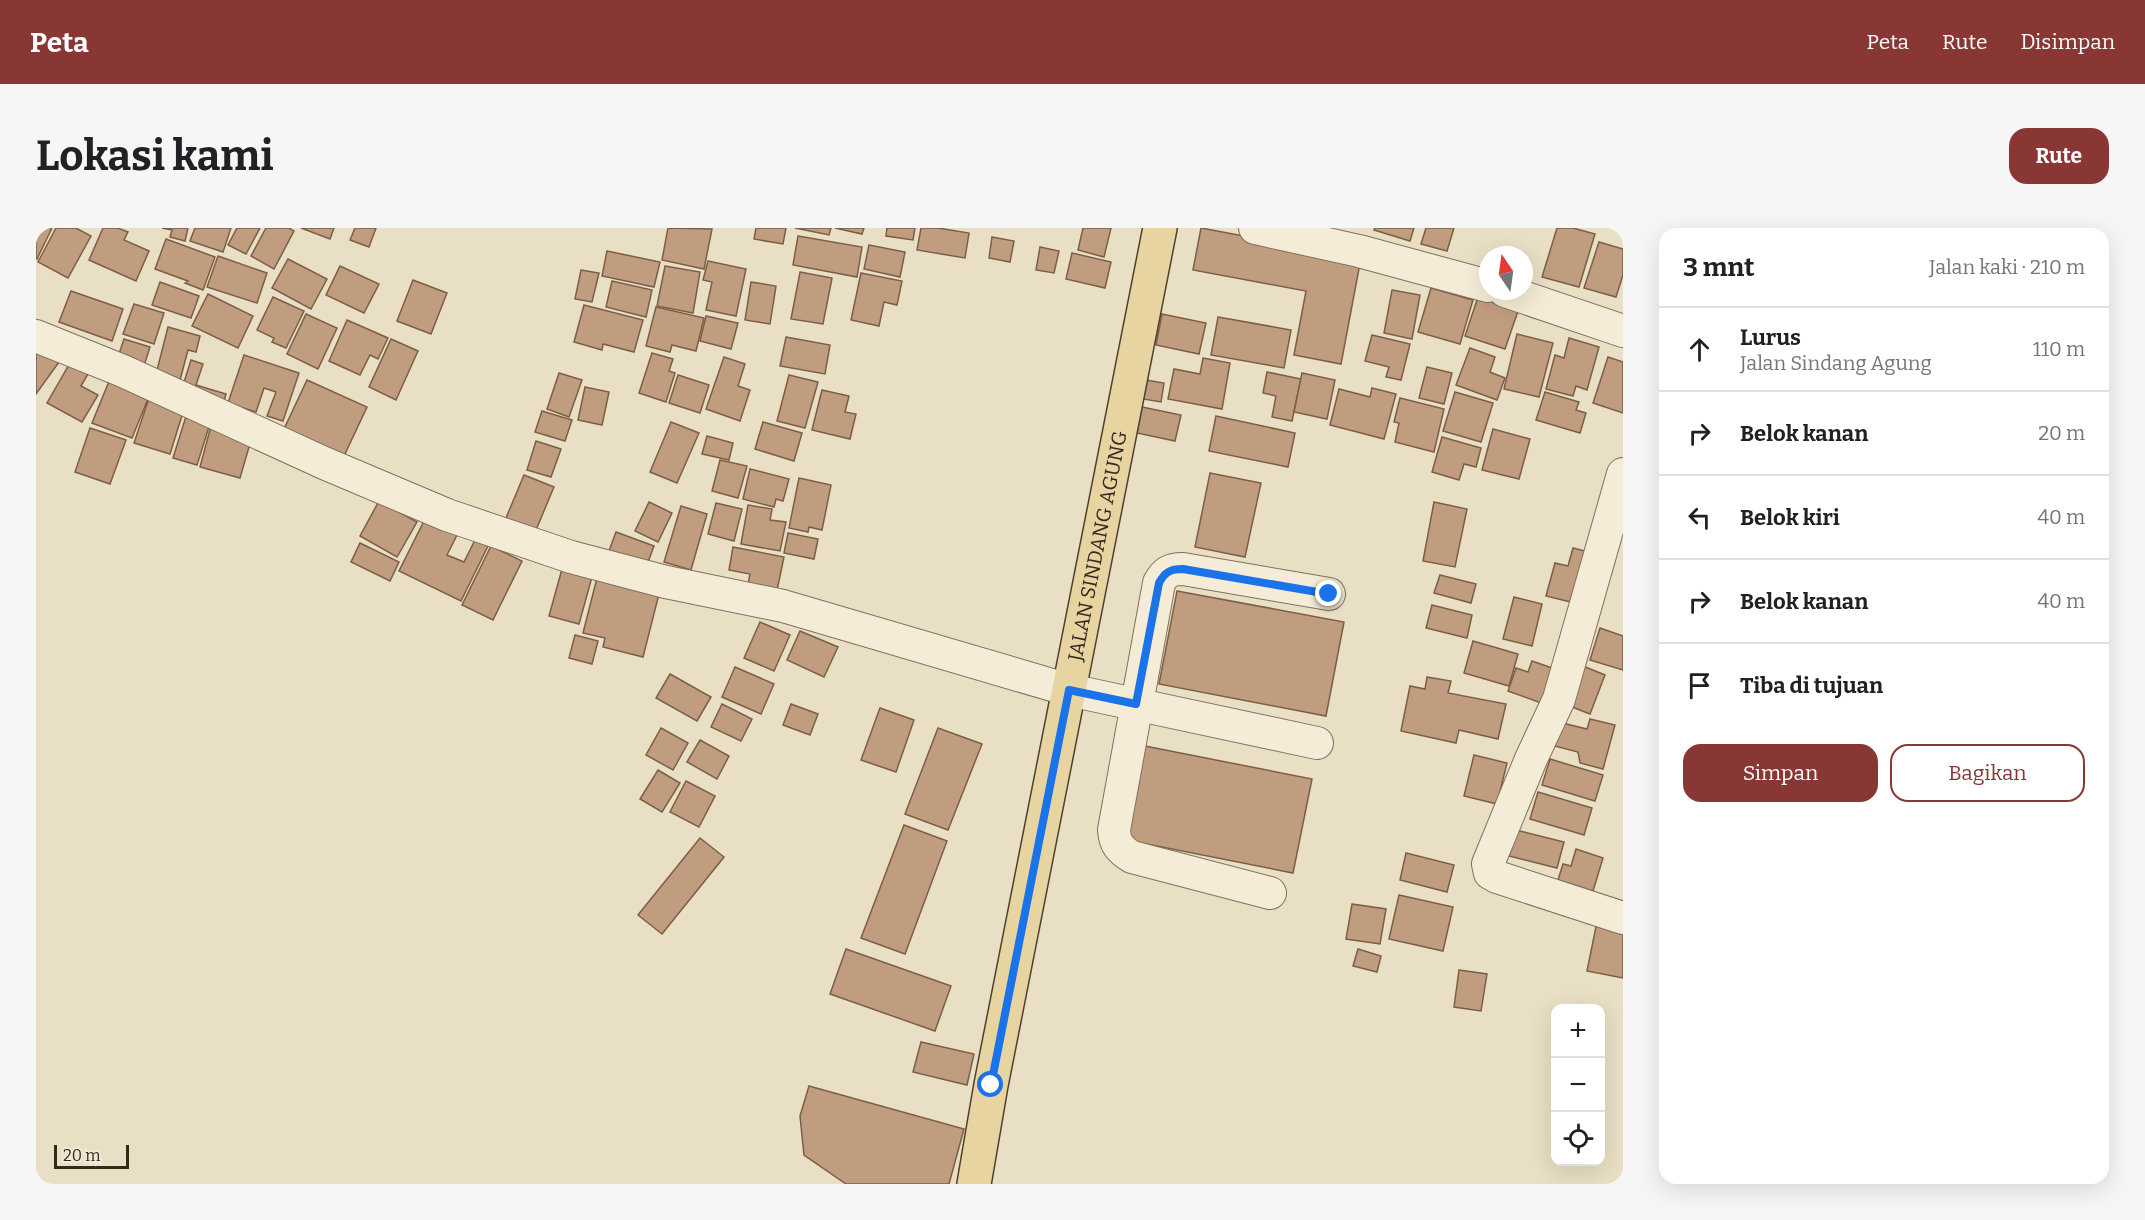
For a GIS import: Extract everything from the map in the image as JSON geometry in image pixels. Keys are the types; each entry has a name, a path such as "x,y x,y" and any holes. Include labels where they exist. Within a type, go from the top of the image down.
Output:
{"main road":[{"name":"JALAN SINDANG AGUNG","path":"974,1184 991,1085 1160,228"}],"street":[{"path":"1255,228 1359,251 1479,284"},
{"path":"1530,300 1623,332"},
{"path":"36,336 123,371 324,464 459,519 572,557 666,582 783,606 1069,690 1317,743"},
{"path":"1623,474 1559,699 1531,759 1488,864 1490,873 1497,877 1623,918"},
{"path":"1270,893 1132,856 1122,851 1115,841 1114,830 1159,583 1164,574 1173,569 1183,569 1329,594"}],"building":[{"path":"36,228 52,228 37,259 36,259"},
{"path":"56,228 76,228 91,236 68,278 38,262"},
{"path":"103,228 118,228 128,232 124,240 149,251 136,281 89,260"},
{"path":"162,228 188,228 185,241 170,237 172,230"},
{"path":"195,228 231,228 223,252 190,241"},
{"path":"237,228 260,228 246,254 228,245"},
{"path":"266,228 289,228 294,231 274,269 251,256"},
{"path":"301,228 334,228 330,239"},
{"path":"355,228 376,228 369,247 350,240"},
{"path":"668,228 712,229 704,269 662,260"},
{"path":"756,228 786,228 783,244 754,239"},
{"path":"795,228 831,228 829,235"},
{"path":"835,228 864,228 862,234"},
{"path":"887,228 915,228 913,240 886,236"},
{"path":"921,228 969,233 965,258 917,250"},
{"path":"1083,228 1111,228 1104,257 1078,250"},
{"path":"1201,228 1361,258 1341,364 1294,355 1306,291 1193,270"},
{"path":"1375,228 1414,228 1410,241 1374,230"},
{"path":"1426,228 1454,228 1447,251 1421,244"},
{"path":"1557,228 1573,228 1595,234 1579,287 1542,277"},
{"path":"798,236 862,247 857,277 793,265"},
{"path":"992,237 1014,241 1010,262 989,258"},
{"path":"166,239 215,257 203,290 185,283 188,281 155,269"},
{"path":"1599,242 1623,249 1623,275 1616,297 1584,288"},
{"path":"869,245 905,252 900,277 864,269"},
{"path":"1040,247 1059,251 1054,273 1036,270"},
{"path":"607,251 660,262 654,287 602,276"},
{"path":"1072,253 1111,262 1105,288 1066,279"},
{"path":"218,256 267,273 257,303 207,287"},
{"path":"288,259 327,279 311,309 272,288"},
{"path":"708,261 746,269 736,316 706,310 712,282 703,280"},
{"path":"340,266 379,284 364,313 326,295"},
{"path":"665,266 700,272 693,313 657,306"},
{"path":"581,270 599,273 592,302 575,299"},
{"path":"800,272 832,278 823,324 791,319"},
{"path":"861,273 902,281 897,305 884,302 879,326 851,320"},
{"path":"413,280 447,293 431,334 397,321"},
{"path":"612,281 652,290 646,317 606,307"},
{"path":"160,282 199,296 191,318 152,305"},
{"path":"751,282 776,286 770,324 745,320"},
{"path":"1431,288 1473,300 1460,344 1418,332"},
{"path":"1392,290 1420,295 1412,339 1384,333"},
{"path":"71,291 123,309 112,341 59,322"},
{"path":"208,294 253,316 238,348 192,326"},
{"path":"273,297 304,311 286,348 272,342 274,338 257,330"},
{"path":"1478,297 1479,300 1487,300 1518,311 1505,349 1465,336"},
{"path":"134,304 164,313 154,344 123,334"},
{"path":"584,305 643,320 634,352 603,344 602,350 574,342"},
{"path":"656,307 704,318 696,351 672,345 670,352 646,346"},
{"path":"306,314 337,328 318,369 287,354"},
{"path":"1162,314 1206,323 1199,354 1156,345"},
{"path":"706,316 738,323 731,349 700,341"},
{"path":"1218,317 1291,330 1284,368 1211,355"},
{"path":"347,320 388,338 378,359 370,355 360,375 329,361"},
{"path":"168,327 200,336 196,352 188,350 179,384 155,378"},
{"path":"1517,334 1553,343 1539,397 1504,389"},
{"path":"1372,335 1410,344 1401,380 1386,377 1389,367 1365,361"},
{"path":"786,337 830,345 825,374 780,366"},
{"path":"1569,338 1599,347 1587,390 1576,386 1573,396 1546,389 1555,355 1564,358"},
{"path":"124,339 150,347 142,372 116,363"},
{"path":"391,339 418,351 396,400 369,387"},
{"path":"36,343 64,355 36,394"},
{"path":"1470,348 1495,357 1490,372 1505,378 1497,400 1456,385"},
{"path":"652,353 673,359 669,371 675,373 666,402 639,393"},
{"path":"244,355 299,373 283,421 267,416 276,392 264,388 256,412 228,403"},
{"path":"74,356 92,367 81,386 98,395 82,422 47,403"},
{"path":"724,357 745,364 738,386 750,390 740,421 706,409"},
{"path":"1608,357 1623,362 1623,413 1593,403"},
{"path":"1203,358 1230,363 1222,409 1168,399 1174,369 1200,374"},
{"path":"191,360 203,364 196,385 226,394 222,408 180,395"},
{"path":"1427,367 1452,373 1444,404 1419,398"},
{"path":"1267,372 1301,379 1292,421 1272,417 1276,396 1263,393"},
{"path":"559,373 582,380 569,417 547,409"},
{"path":"1302,373 1335,380 1327,419 1294,412"},
{"path":"112,374 152,389 132,438 92,423"},
{"path":"678,375 709,385 700,413 669,403"},
{"path":"789,375 818,382 805,428 777,421"},
{"path":"307,380 367,407 344,456 284,429"},
{"path":"1146,380 1164,383 1161,402 1143,399"},
{"path":"585,387 609,392 602,425 578,420"},
{"path":"1372,388 1396,394 1384,439 1330,425 1339,389 1370,397"},
{"path":"822,390 849,396 845,412 856,414 850,439 812,430"},
{"path":"1455,392 1493,403 1481,442 1443,431"},
{"path":"1545,392 1579,402 1576,410 1586,413 1580,433 1536,420"},
{"path":"149,398 184,409 170,454 134,443"},
{"path":"1400,398 1444,409 1434,452 1395,442 1399,423 1394,422"},
{"path":"1142,407 1181,415 1175,441 1137,433"},
{"path":"188,410 212,417 197,465 173,458"},
{"path":"542,411 572,420 565,441 535,432"},
{"path":"1216,416 1295,433 1288,467 1209,451"},
{"path":"212,422 253,433 240,478 200,467"},
{"path":"671,422 699,433 677,483 650,472"},
{"path":"763,422 802,433 794,461 755,449"},
{"path":"90,428 126,440 110,484 75,472"},
{"path":"1493,429 1530,439 1519,479 1482,470"},
{"path":"707,436 733,443 729,460 702,454"},
{"path":"1442,437 1481,448 1476,467 1464,464 1459,480 1432,472"},
{"path":"536,441 561,449 551,477 527,470"},
{"path":"720,460 747,466 738,498 712,491"},
{"path":"750,469 789,479 783,501 776,499 774,507 743,499"},
{"path":"1210,473 1261,483 1245,557 1195,547"},
{"path":"524,475 554,487 536,530 506,518"},
{"path":"799,478 831,485 822,530 809,527 808,532 789,528"},
{"path":"379,501 417,522 397,557 360,536"},
{"path":"649,502 672,513 658,542 635,531"},
{"path":"1434,502 1467,509 1455,567 1423,561"},
{"path":"716,503 742,509 734,541 708,534"},
{"path":"748,505 772,509 770,520 786,522 780,551 741,544"},
{"path":"681,506 707,514 691,570 664,562"},
{"path":"428,513 460,529 447,555 464,562 475,540 488,546 461,601 399,571"},
{"path":"616,532 654,546 644,573 606,559"},
{"path":"788,533 818,539 814,559 784,553"},
{"path":"360,543 399,562 390,581 351,562"},
{"path":"491,546 522,561 493,620 462,605"},
{"path":"733,547 784,557 776,595 747,589 750,574 729,570"},
{"path":"1573,548 1593,553 1579,604 1546,596 1555,563 1568,566"},
{"path":"562,569 592,577 579,624 549,616"},
{"path":"599,570 661,586 643,657 603,647 605,638 583,633"},
{"path":"1440,575 1476,584 1471,603 1434,593"},
{"path":"1177,591 1344,622 1326,716 1159,684"},
{"path":"1514,597 1542,604 1532,646 1503,639"},
{"path":"1432,605 1472,615 1467,638 1426,628"},
{"path":"760,622 790,635 774,671 744,658"},
{"path":"1600,628 1623,636 1623,670 1590,660"},
{"path":"800,631 838,647 824,677 787,660"},
{"path":"575,635 598,641 592,664 569,658"},
{"path":"1473,641 1518,654 1509,686 1464,673"},
{"path":"1532,661 1555,669 1544,704 1508,691 1516,668 1528,672"},
{"path":"1583,666 1605,675 1590,714 1567,705"},
{"path":"735,667 774,684 761,714 722,697"},
{"path":"670,674 711,697 697,721 656,698"},
{"path":"1427,677 1451,681 1448,693 1506,704 1498,739 1459,730 1456,743 1401,731 1410,686 1425,689"},
{"path":"722,704 752,719 741,741 711,727"},
{"path":"791,704 818,714 810,735 783,725"},
{"path":"880,708 914,720 896,772 861,760"},
{"path":"1590,719 1615,725 1603,769 1580,763 1578,752 1551,745 1558,722 1587,729"},
{"path":"661,728 688,743 673,770 646,755"},
{"path":"938,728 982,744 948,830 905,814"},
{"path":"700,740 729,756 717,779 687,762"},
{"path":"1145,746 1312,779 1293,873 1126,840"},
{"path":"1474,755 1507,763 1497,804 1464,796"},
{"path":"1550,759 1603,775 1595,801 1542,785"},
{"path":"658,770 680,783 662,812 640,799"},
{"path":"686,781 715,796 699,827 670,812"},
{"path":"1538,792 1592,808 1584,835 1530,819"},
{"path":"904,825 947,841 905,954 861,938"},
{"path":"1516,830 1564,842 1557,868 1509,856"},
{"path":"700,838 724,857 662,934 638,915"},
{"path":"1576,849 1603,858 1593,891 1558,880 1563,864 1571,866"},
{"path":"1406,853 1454,865 1447,892 1400,880"},
{"path":"1399,895 1453,907 1443,951 1389,939"},
{"path":"1352,904 1386,909 1380,944 1346,939"},
{"path":"1597,922 1623,928 1623,978 1587,971"},
{"path":"846,949 951,986 935,1031 830,994"},
{"path":"1358,949 1381,956 1377,972 1353,966"},
{"path":"1459,970 1487,974 1481,1011 1454,1007"},
{"path":"921,1042 974,1054 967,1085 913,1072"},
{"path":"809,1086 964,1129 949,1184 846,1184 804,1155 800,1116"}],"route":[{"path":"991,1085 1069,690 1136,704 1159,583 1164,574 1173,569 1329,594"}]}
